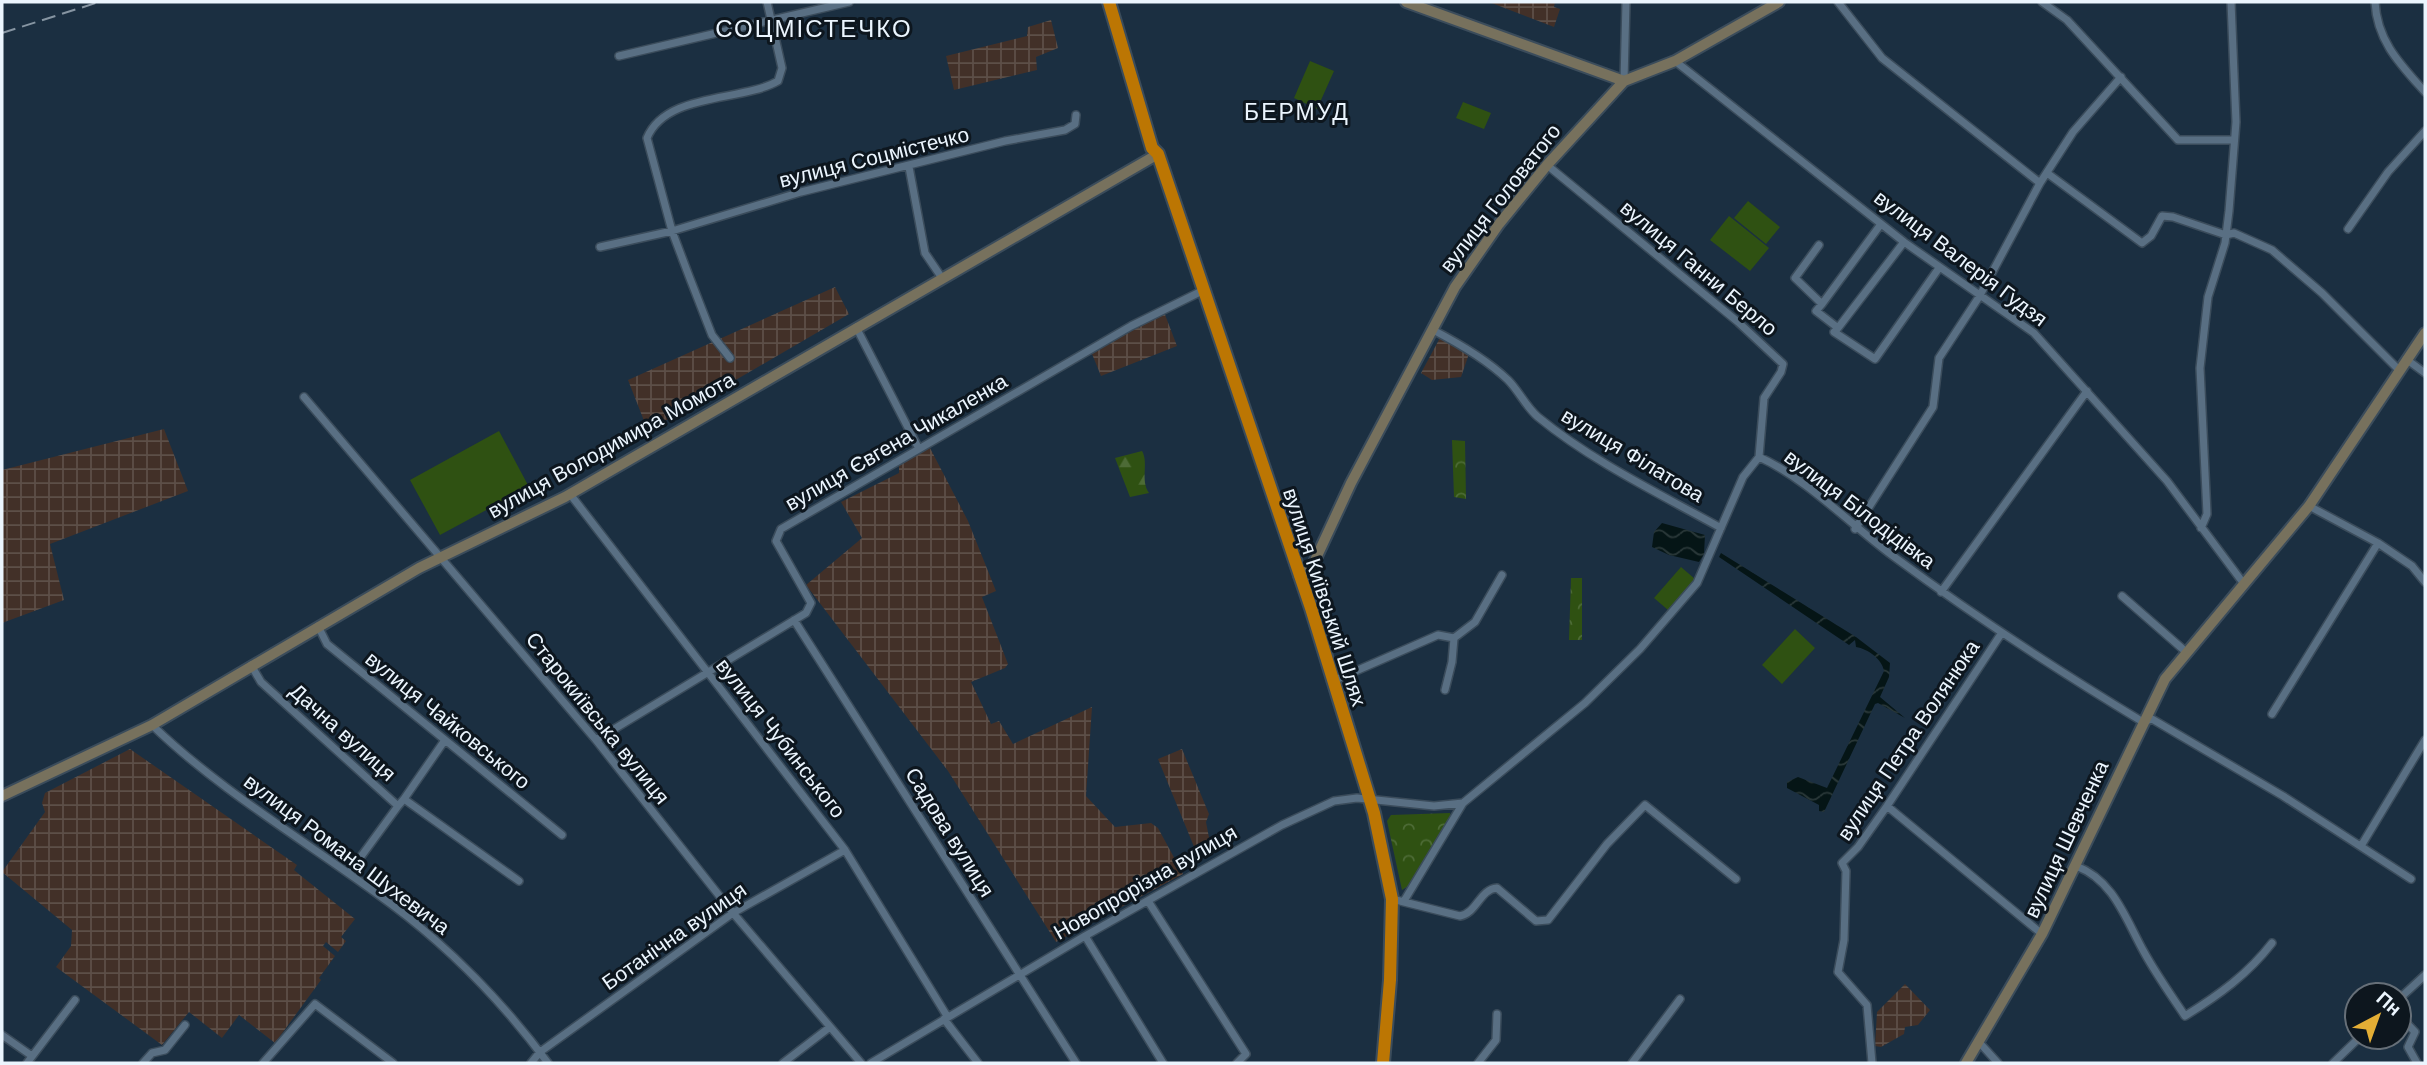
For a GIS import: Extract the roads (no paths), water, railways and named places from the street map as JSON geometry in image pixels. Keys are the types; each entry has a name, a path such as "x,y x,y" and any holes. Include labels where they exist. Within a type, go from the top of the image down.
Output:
{"highway":[{"name":"вулиця Київський Шлях","path":"1109,2 1152,148 1158,154 1205,290 1299,575 1371,800 1398,900 1383,1063"},
{"name":"вулиця Київський Шлях","path":"1116,2 1160,145 1158,154"}],"main road":[{"path":"1406,2 1624,81"},
{"name":"вулиця Головатого","path":"1299,575 1311,569 1351,483 1458,283 1546,164 1624,81 1675,61 1779,2"},
{"name":"вулиця Володимира Момота","path":"2,796 152,725 318,626 442,557 570,494 1158,154"},
{"name":"вулиця Шевченка","path":"1966,1063 2042,934 2165,679 2185,651 2309,506 2398,369 2425,333"}],"street":[{"path":"730,358 712,335 672,231 647,147 650,128 666,115 713,98 778,81 782,68 766,2"},
{"path":"619,56 849,2"},
{"path":"1624,81 1626,2"},
{"path":"1838,2 1882,58 2040,183"},
{"path":"2042,2 2067,20 2178,140 2233,140"},
{"path":"2201,528 2207,514 2200,368 2208,297 2226,235 2236,122 2231,2"},
{"path":"2375,2 2380,36 2395,59 2425,92"},
{"name":"вулиця Валерія Гудзя","path":"1675,61 1904,242 2034,333 2166,481 2244,584"},
{"path":"1856,529 1933,407 1939,358 1979,297 2040,183 2073,132 2121,77"},
{"name":"вулиця Соцмістечко","path":"600,247 672,231 801,192 1005,141 1065,130 1075,124 1076,115"},
{"path":"2348,229 2388,172 2425,131"},
{"name":"вулиця Ганни Берло","path":"1546,164 1738,322 1783,364 1781,372 1764,398 1759,457"},
{"path":"909,167 925,253 942,278"},
{"path":"2047,173 2141,243 2151,236 2162,216 2173,216 2226,235 2234,233 2272,250 2322,293 2398,369"},
{"path":"1838,328 1816,311 1881,223"},
{"path":"1904,242 1834,332 1849,345 1875,359 1939,268"},
{"path":"1819,245 1795,278 1822,304"},
{"name":"вулиця Євгена Чикаленка","path":"794,620 806,613 811,603 776,541 782,529 1179,301 1205,290"},
{"path":"856,327 919,449"},
{"name":"вулиця Філатова","path":"1433,330 1468,348 1485,361 1509,381 1536,416 1577,446 1721,528"},
{"path":"2406,359 2425,373"},
{"path":"1941,592 2087,391"},
{"name":"Старокиївська вулиця","path":"304,397 596,740 733,913 861,1063"},
{"name":"вулиця Білодідівка","path":"1398,900 1463,803 1558,727 1640,649 1697,583 1743,477 1759,457 1811,492 1856,529 2001,634 2143,722 2151,719 2361,846"},
{"name":"вулиця Чубинського","path":"570,494 845,850 946,1017"},
{"path":"2309,506 2378,543 2412,566 2425,582"},
{"path":"2272,713 2378,543"},
{"path":"1333,681 1438,635 1454,638 1475,622 1502,575"},
{"path":"2122,596 2185,651"},
{"path":"596,740 794,620"},
{"name":"Садова вулиця","path":"794,620 1076,1063"},
{"name":"вулиця Чайковського","path":"318,626 327,644 562,835"},
{"name":"вулиця Петра Волянюка","path":"1872,1063 1867,1005 1838,972 1844,927 1846,872 1842,863 1858,847 1887,806 2001,634"},
{"path":"1445,690 1452,662 1454,638"},
{"name":"Дачна вулиця","path":"251,665 261,681 398,806 404,799 519,881"},
{"name":"вулиця Романа Шухевича","path":"152,725 212,774 394,906 464,967 548,1063"},
{"path":"404,799 445,740"},
{"path":"2411,879 2361,846 2425,740"},
{"name":"Новопрорізна вулиця","path":"871,1063 1085,936 1282,825 1334,801 1371,800 1434,806 1463,803"},
{"path":"1398,900 1465,916 1488,890 1497,888 1536,921 1548,920 1607,844 1645,805 1736,879"},
{"path":"349,873 398,806"},
{"path":"1887,806 2042,934"},
{"name":"Ботанічна вулиця","path":"531,1063 540,1052 733,913 845,850"},
{"path":"2076,866 2098,879 2120,904 2144,953 2185,1016 2224,991 2257,964 2270,946"},
{"path":"1148,901 1246,1054 1240,1061"},
{"path":"1085,936 1163,1063"},
{"path":"1632,1063 1679,999"},
{"path":"27,1063 75,1000"},
{"path":"263,1063 315,1004 393,1063"},
{"path":"1478,1063 1496,1040 1497,1014"},
{"path":"946,1017 978,1063"},
{"path":"144,1063 152,1053 166,1050 185,1025"},
{"path":"783,1063 830,1027"},
{"path":"2,1035 32,1056"},
{"path":"1978,1041 1998,1063"}],"water":[{"path":"1662,523 1705,535 1704,554 1699,562 1669,555 1652,547 1654,532"},
{"path":"1721,553 1856,637 1890,663 1889,677 1880,697 1905,718 1878,703 1875,704 1824,812 1819,811 1819,805 1787,788 1787,782 1798,777 1827,788 1884,671 1883,667 1874,655 1856,647 1855,640 1849,645 1719,557"}],"railway":[{"path":"2,33 99,2"}],"district":[{"name":"СОЦМІСТЕЧКО","path":"814,28"},
{"name":"БЕРМУД","path":"1297,112"}]}
